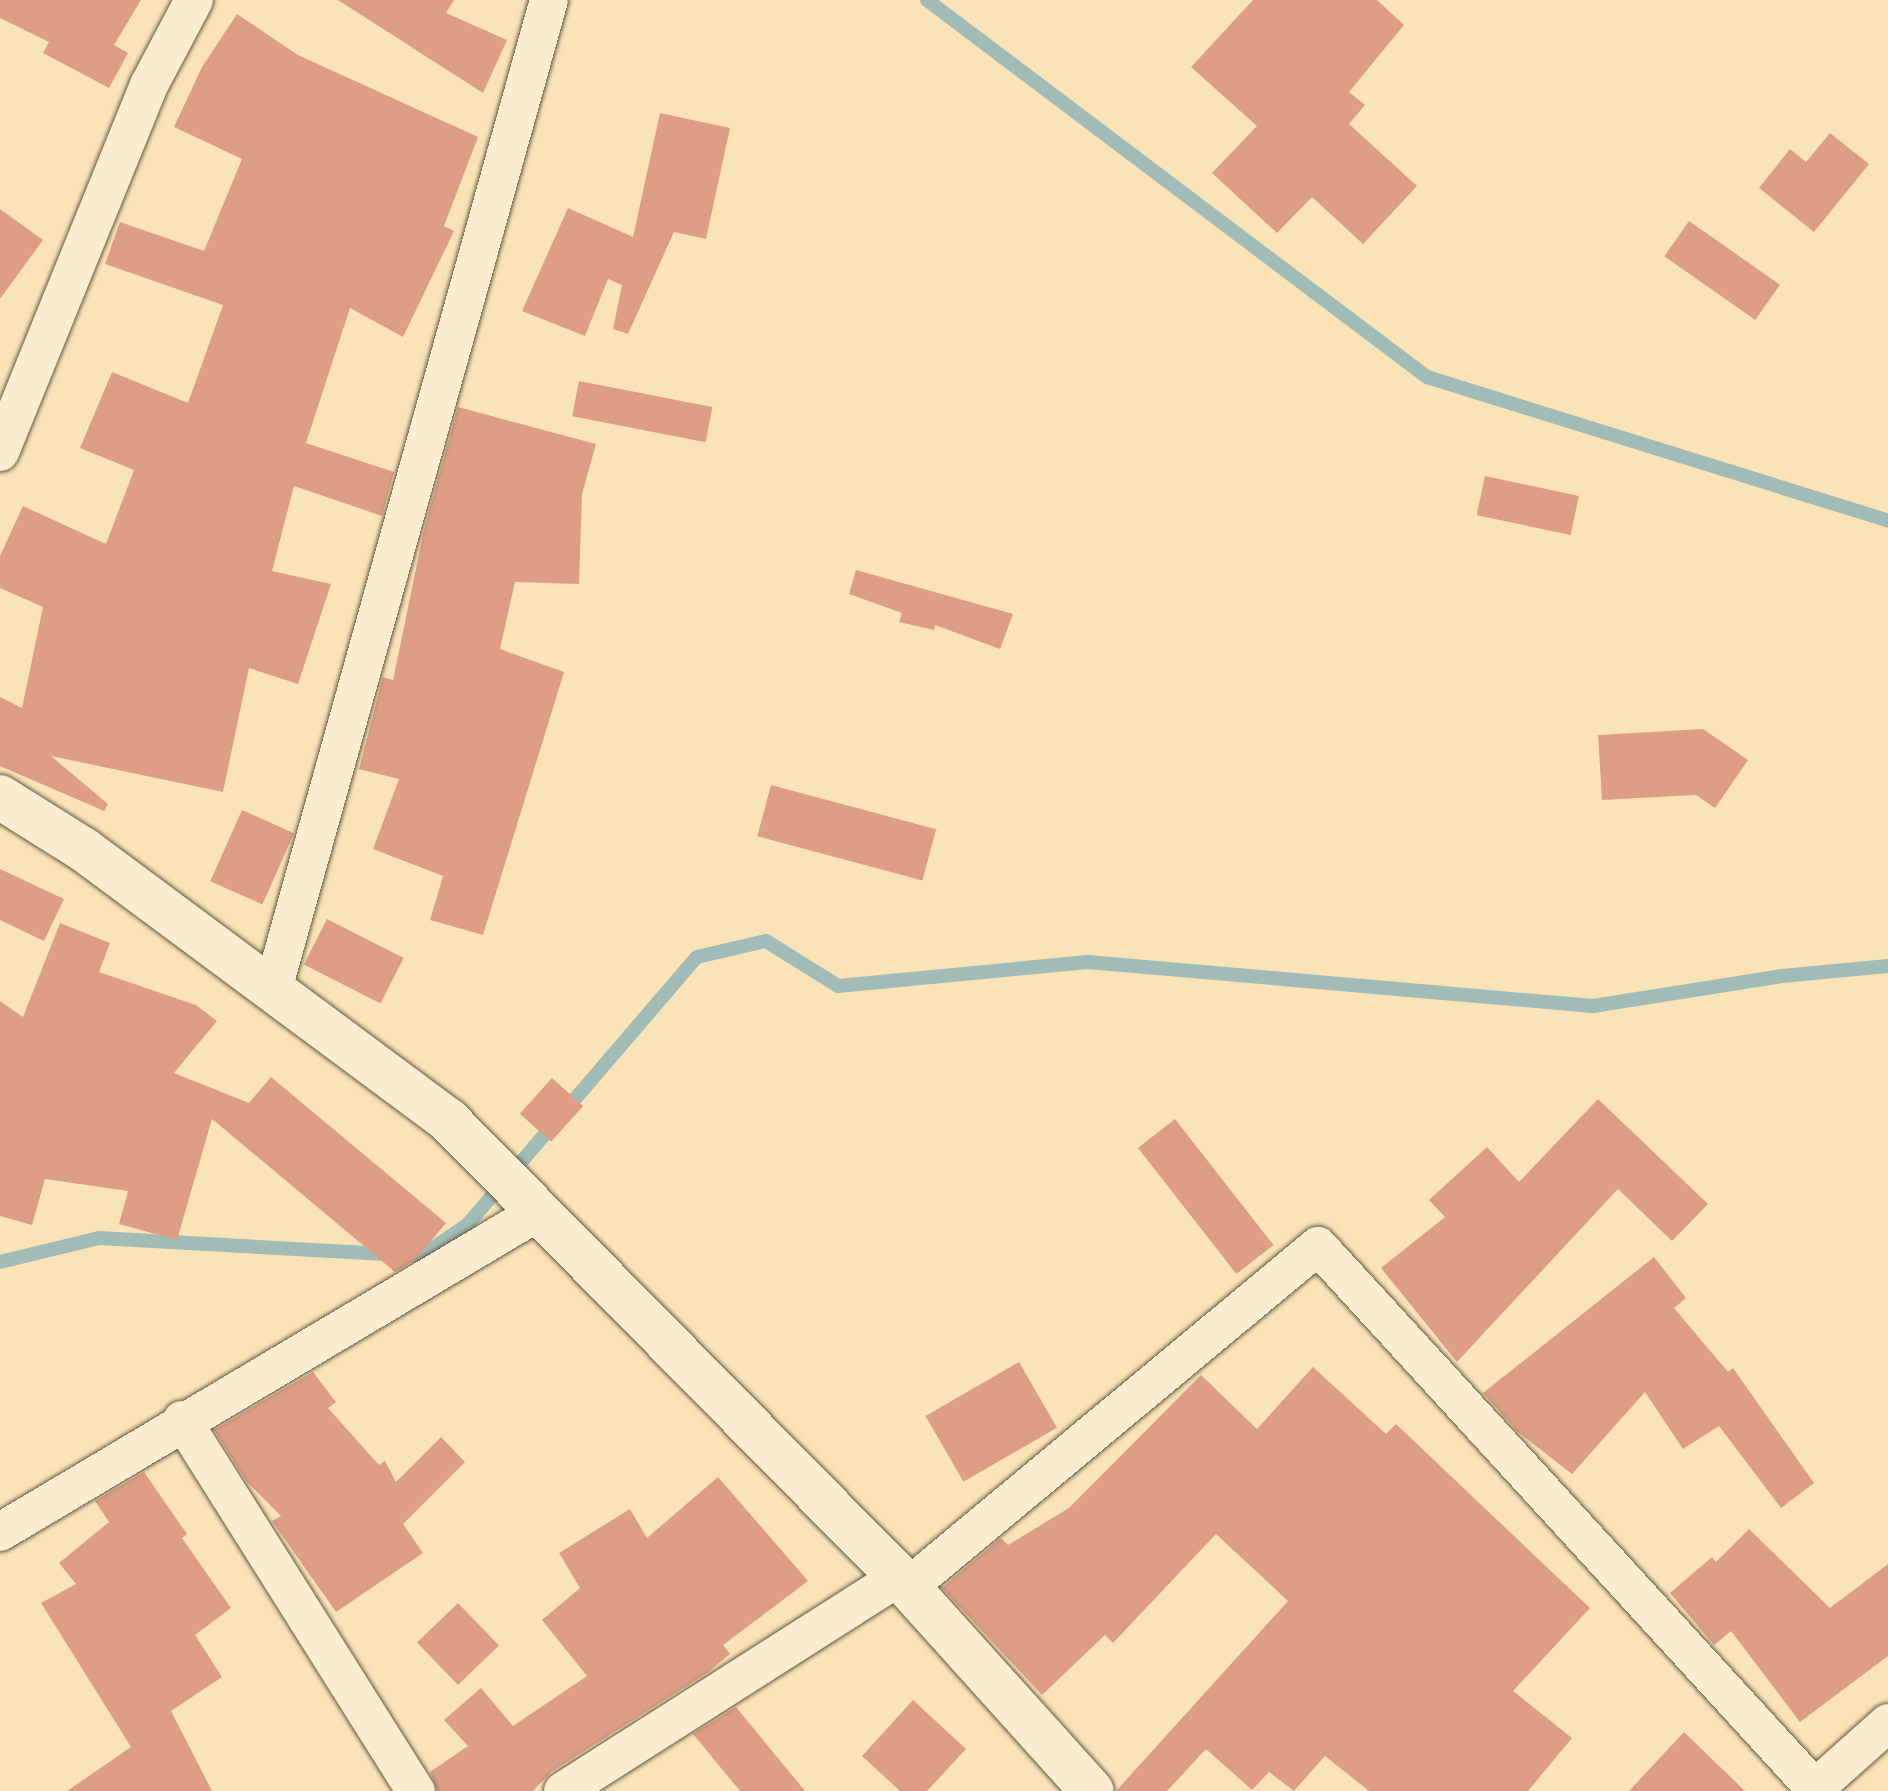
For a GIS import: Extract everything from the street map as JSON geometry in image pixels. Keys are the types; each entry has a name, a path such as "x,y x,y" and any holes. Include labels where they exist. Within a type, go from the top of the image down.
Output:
{"street":[{"path":"0,452 149,85 194,0"},
{"path":"273,989 549,0"},
{"path":"0,797 83,849 448,1120 903,1582 1092,1791"},
{"path":"0,1532 182,1420 540,1211"},
{"path":"563,1791 903,1582 1318,1246 1815,1790 1888,1723"},
{"path":"182,1420 416,1791"}],"building":[{"path":"0,0 141,0 114,45 128,53 109,88 43,53 49,42 0,18"},
{"path":"338,0 454,0 446,13 507,40 483,93"},
{"path":"1253,0 1377,0 1404,25 1349,92 1365,105 1349,124 1417,186 1363,244 1312,197 1277,233 1212,173 1257,126 1191,67"},
{"path":"237,14 298,55 478,137 444,226 454,231 403,337 350,308 306,443 394,472 382,516 294,486 272,571 331,584 298,684 249,668 223,792 51,756 108,804 104,811 0,766 0,697 22,708 43,607 0,588 0,556 23,506 106,544 134,470 80,448 112,372 188,403 223,305 105,264 120,222 204,251 242,159 174,127 202,67"},
{"path":"660,113 730,128 706,239 674,232 628,334 613,329 622,285 608,279 585,336 522,311 568,208 633,237"},
{"path":"1830,133 1869,164 1814,232 1759,188 1790,149 1806,162"},
{"path":"0,209 43,240 0,299"},
{"path":"1689,221 1780,285 1755,320 1664,256"},
{"path":"579,381 713,407 706,442 572,416"},
{"path":"458,407 596,444 582,494 579,584 515,582 500,649 564,672 483,935 430,920 443,876 373,849 399,779 359,769 383,677 393,680 424,530"},
{"path":"1485,476 1579,496 1571,535 1477,515"},
{"path":"856,570 1013,614 1000,649 935,625 934,630 899,622 902,613 849,594"},
{"path":"1703,729 1748,760 1715,808 1696,795 1602,800 1598,735"},
{"path":"771,785 936,829 922,880 757,836"},
{"path":"242,810 294,833 262,904 210,881"},
{"path":"0,869 64,899 44,941 0,920"},
{"path":"327,919 404,958 380,1003 304,964"},
{"path":"60,923 110,943 99,972 196,1005 217,1021 174,1073 249,1103 271,1077 446,1223 415,1260 395,1272 212,1119 177,1240 119,1224 128,1191 45,1179 32,1225 0,1216 0,1001 23,1017"},
{"path":"552,1078 583,1106 551,1142 520,1114"},
{"path":"1598,1099 1708,1204 1672,1241 1618,1189 1457,1362 1381,1268 1445,1217 1429,1200 1487,1147 1519,1182"},
{"path":"1175,1119 1274,1245 1236,1274 1138,1148"},
{"path":"1654,1257 1686,1298 1674,1308 1728,1372 1733,1368 1814,1483 1781,1508 1719,1426 1683,1449 1645,1392 1572,1474 1518,1432 1483,1393"},
{"path":"1019,1362 1057,1428 963,1482 925,1416"},
{"path":"1313,1367 1386,1434 1396,1424 1590,1608 1513,1691 1572,1738 1528,1791 1369,1791 1325,1756 1294,1791 1269,1772 1252,1790 1206,1749 1167,1791 1116,1791 1288,1601 1216,1534 1113,1643 1105,1635 1042,1695 942,1588 1001,1538 1008,1545 1069,1508 1201,1375 1257,1429"},
{"path":"313,1372 336,1402 328,1408 379,1465 385,1461 396,1482 441,1437 465,1462 403,1524 423,1553 336,1612 272,1521 281,1516 247,1482 214,1430"},
{"path":"144,1472 187,1534 182,1538 231,1608 195,1635 222,1677 171,1711 212,1791 67,1791 131,1747 41,1603 76,1584 59,1563 109,1522 95,1501"},
{"path":"718,1477 808,1581 723,1645 730,1654 707,1673 551,1772 533,1791 438,1791 430,1772 468,1746 444,1720 481,1688 513,1726 587,1676 542,1620 580,1588 559,1553 630,1509 647,1538"},
{"path":"1749,1529 1830,1608 1888,1564 1888,1656 1800,1722 1731,1631 1714,1645 1670,1593 1712,1557 1716,1562"},
{"path":"458,1603 499,1645 458,1685 417,1643"},
{"path":"913,1700 966,1749 927,1791 900,1791 862,1756"},
{"path":"736,1707 805,1791 740,1791 693,1734"},
{"path":"1684,1732 1745,1791 1629,1791"}],"waterway":[{"path":"927,0 1427,377 1888,521"},
{"path":"0,1262 99,1238 421,1256 467,1225 697,957 766,941 838,986 1088,962 1593,1006 1782,976 1888,966"}]}
